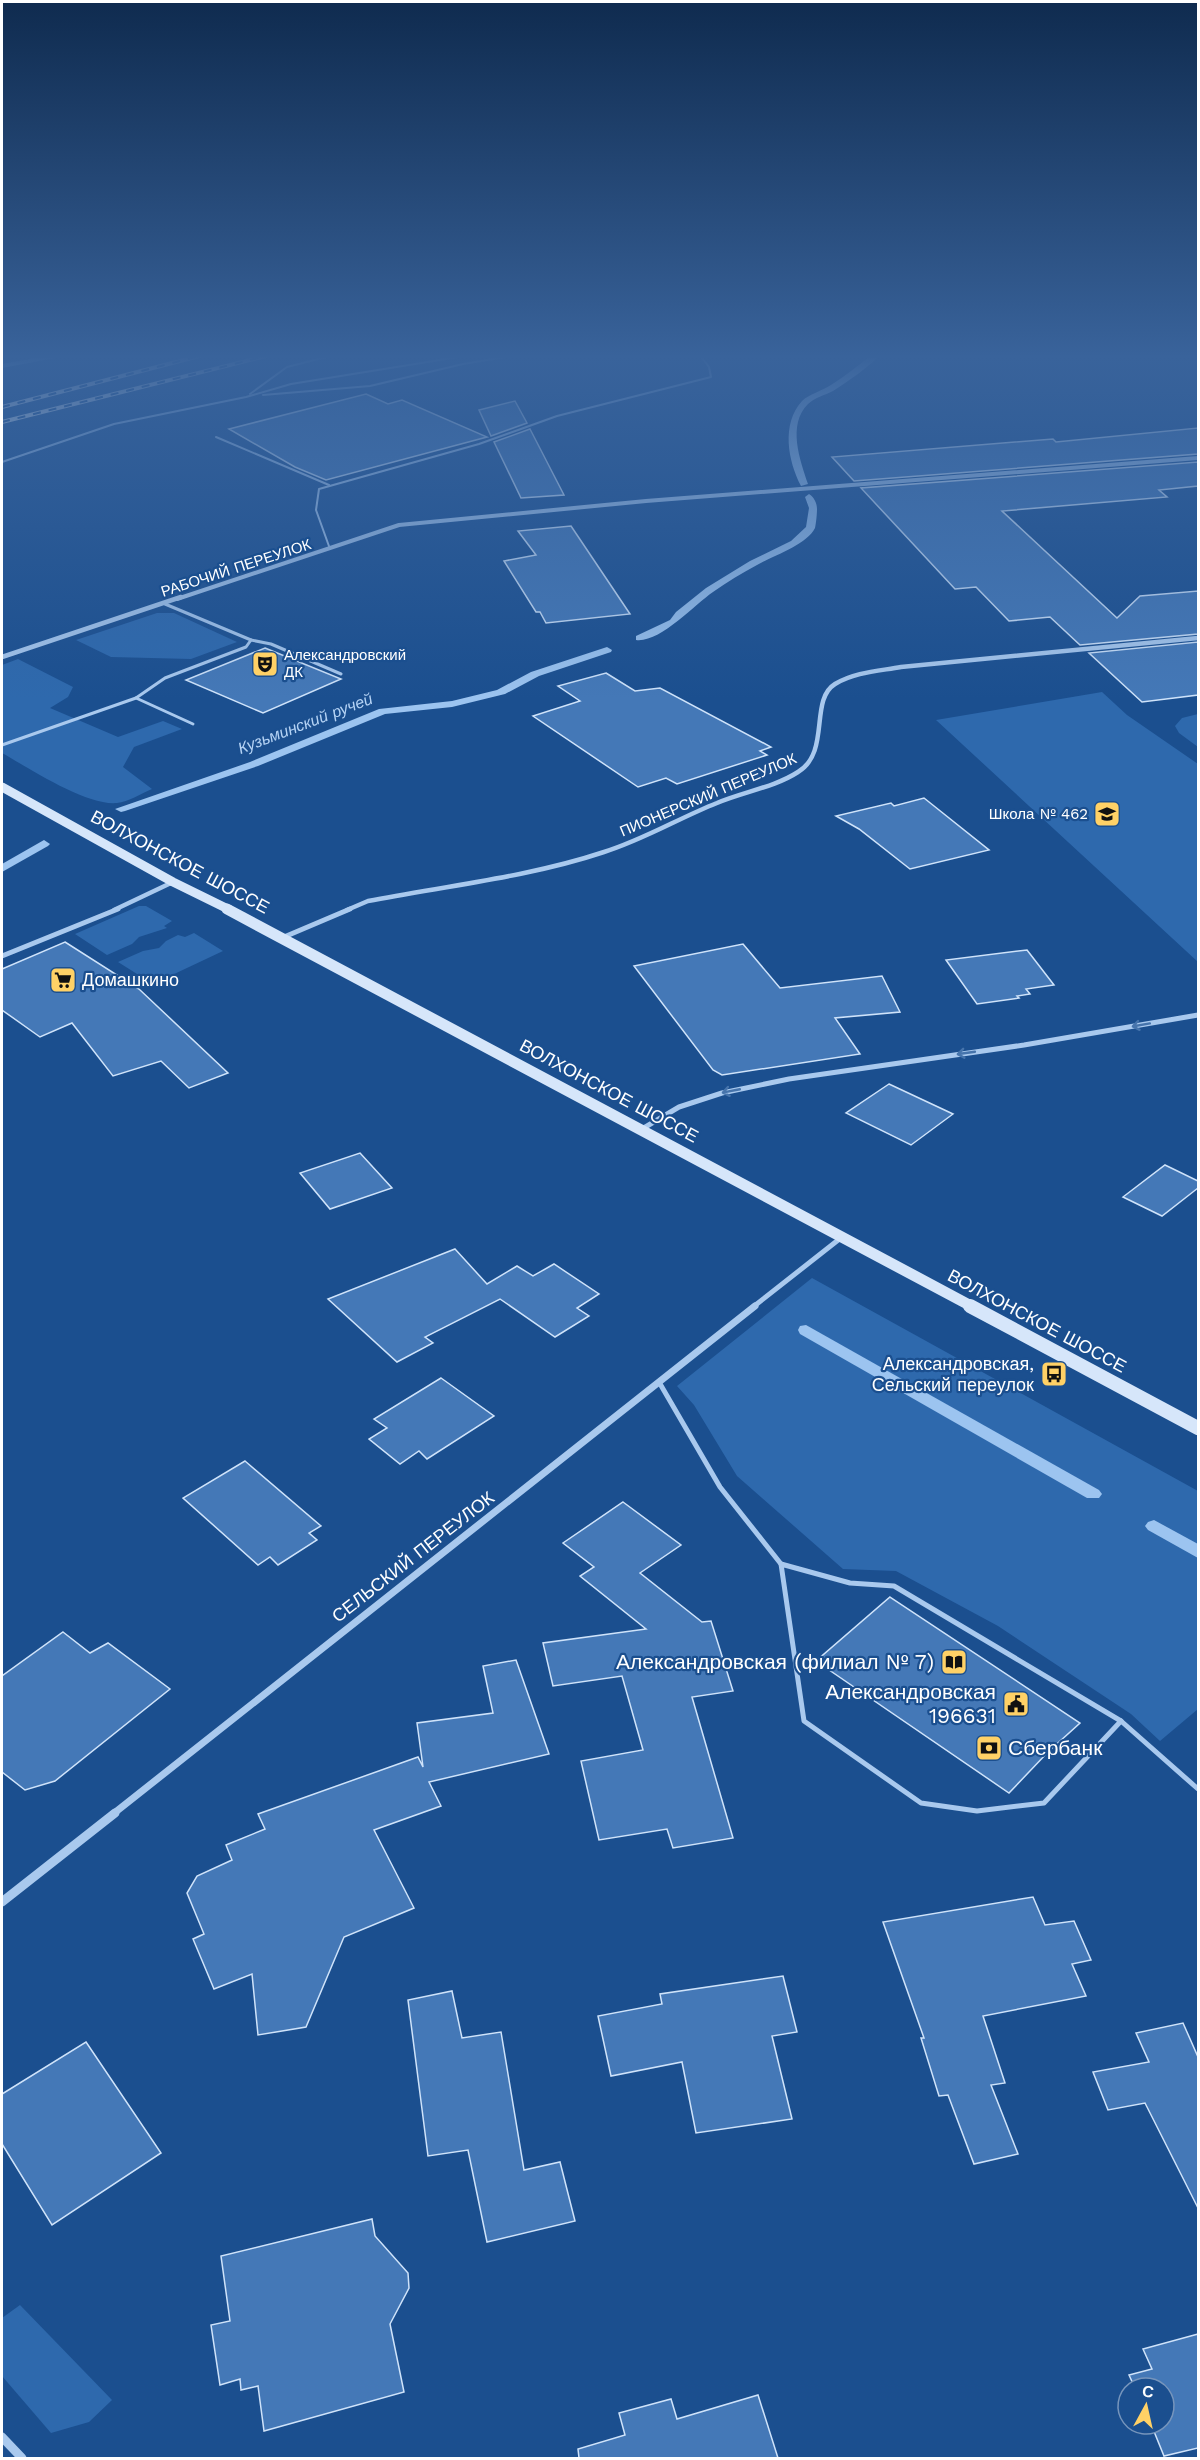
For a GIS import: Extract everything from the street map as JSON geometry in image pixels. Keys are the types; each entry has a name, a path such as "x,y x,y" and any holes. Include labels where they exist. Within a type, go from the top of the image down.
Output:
{"main road":[{"name":"ВОЛХОНСКОЕ ШОССЕ","path":"2,787 173,882 284,937 1198,1428"}],"street":[{"name":"РАБОЧИЙ ПЕРЕУЛОК","path":"2,657 399,525 646,501 1059,469"},
{"name":"ПИОНЕРСКИЙ ПЕРЕУЛОК","path":"284,937 368,901 555,866 606,852 716,803 797,773 811,762 816,750 825,698 833,685 857,674 902,667 1198,638"},
{"path":"2,956 141,899 173,882"},
{"path":"642,1129 679,1107 710,1095 789,1079 1024,1045 1198,1015"},
{"name":"СЕЛЬСКИЙ ПЕРЕУЛОК","path":"2,1902 843,1237"},
{"path":"2,2437 22,2458"}],"lane":[{"path":"291,469 329,485"},
{"path":"330,549 316,510 319,489 388,469"},
{"path":"165,604 251,640 271,644 341,674"},
{"path":"2,745 136,698 165,678 246,647 251,640"},
{"path":"136,698 193,724"},
{"path":"659,1382 720,1487 781,1564 804,1721 921,1803 977,1810 1044,1803 1121,1721"},
{"path":"781,1564 850,1583 894,1586 1121,1721 1198,1789"}],"shaded area":[{"path":"157,613 174,613 237,642 191,659 111,657 76,640"},
{"path":"18,659 73,687 68,697 50,708 118,737 163,721 182,729 134,747 123,767 152,789 117,803 90,799 58,785 2,753 2,665"},
{"name":"Школа № 462","path":"1102,692 1127,715 1198,764 1198,962 936,720"},
{"path":"1198,714 1198,747 1179,733 1175,726 1182,718"},
{"path":"139,906 146,906 172,921 164,926 167,928 139,937 132,944 107,955 75,934"},
{"path":"194,933 223,951 153,984 118,962 143,951 159,948 166,941 178,935 185,937"},
{"path":"812,1278 1198,1491 1198,1709 1160,1741 1131,1714 998,1626 896,1571 843,1569 737,1476 694,1405 677,1386"},
{"path":"20,2305 112,2400 89,2422 51,2433 2,2376 2,2318"}],"building":[{"path":"299,469 368,469 326,480"},
{"path":"507,469 551,469 564,495 521,498"},
{"path":"843,469 1009,469 854,481"},
{"path":"1110,469 1198,469 1198,486 1159,490 1167,497 1002,511 1117,618 1140,596 1198,591 1198,634 1080,645 1050,617 1009,621 976,587 955,589 861,488"},
{"path":"571,526 630,614 546,623 540,612 536,612 504,561 536,555 518,531"},
{"path":"1198,642 1198,695 1142,702 1089,653"},
{"name":"Александровский ДК","path":"265,648 341,679 263,713 186,680"},
{"path":"606,673 635,691 660,688 771,747 760,751 767,755 677,784 666,778 638,787 533,716 580,701 558,686"},
{"path":"924,798 989,850 910,869 859,829 836,816 891,803 894,806"},
{"path":"65,942 139,989 228,1073 189,1088 161,1061 113,1076 72,1023 40,1037 2,1010 2,969"},
{"path":"743,944 780,988 882,976 900,1012 835,1018 860,1054 722,1075 713,1070 634,966"},
{"path":"1027,950 1054,985 1026,989 1030,994 1017,996 1019,998 977,1004 946,960"},
{"path":"889,1084 953,1114 911,1145 846,1113"},
{"path":"360,1153 392,1188 330,1209 300,1173"},
{"path":"1165,1165 1198,1181 1198,1188 1162,1216 1123,1197"},
{"path":"455,1249 487,1284 517,1266 533,1276 554,1264 599,1294 577,1308 589,1316 555,1337 500,1299 425,1337 433,1343 397,1362 328,1299"},
{"path":"441,1378 494,1416 427,1459 419,1451 400,1464 369,1439 387,1428 374,1419"},
{"path":"245,1461 321,1526 309,1533 317,1540 278,1565 270,1557 258,1565 183,1498"},
{"path":"623,1502 681,1545 640,1573 702,1622 711,1621 733,1691 692,1697 733,1838 673,1848 667,1829 599,1840 581,1761 643,1750 622,1676 553,1686 543,1643 646,1629 580,1576 594,1567 563,1543"},
{"path":"890,1597 1080,1723 1048,1752 1009,1793 816,1661"},
{"path":"63,1632 90,1653 108,1643 170,1689 55,1781 25,1790 2,1772 2,1676"},
{"path":"516,1660 549,1754 429,1782 441,1806 374,1830 414,1908 344,1937 306,2027 258,2035 252,1974 214,1989 193,1939 204,1934 187,1893 197,1876 232,1860 226,1845 265,1829 258,1814 418,1757 423,1767 417,1723 493,1713 483,1666"},
{"path":"1033,1897 1045,1925 1074,1921 1091,1960 1072,1964 1086,1996 983,2016 1005,2083 991,2085 1018,2154 974,2164 948,2095 939,2096 921,2038 924,2038 883,1922"},
{"path":"783,1976 797,2032 772,2036 792,2119 696,2133 682,2062 611,2076 598,2016 662,2004 660,1994"},
{"path":"452,1991 462,2038 501,2032 524,2170 560,2162 575,2221 487,2242 468,2150 428,2156 408,2000"},
{"path":"1183,2023 1198,2057 1198,2208 1145,2103 1108,2110 1093,2072 1149,2062 1136,2033"},
{"path":"86,2042 161,2153 52,2225 2,2144 2,2094"},
{"path":"372,2219 375,2236 408,2273 409,2288 390,2324 404,2392 264,2431 258,2386 241,2390 240,2379 220,2385 211,2325 230,2321 221,2256"},
{"path":"1198,2334 1198,2448 1164,2456 1156,2436 1176,2436 1176,2376 1129,2376 1152,2369 1143,2349"},
{"path":"758,2395 778,2458 579,2458 578,2449 625,2435 619,2413 671,2399 677,2419"}],"waterway":[{"name":"Кузьминский ручей","path":"799,469 804,484"},
{"name":"Кузьминский ручей","path":"640,638 673,622 679,614 709,590 753,563 794,543 810,528 813,508 809,497"},
{"name":"Кузьминский ручей","path":"121,809 254,764 383,711 452,704 501,692 535,674 607,650"},
{"name":"Кузьминский ручей","path":"2,869 44,844"},
{"path":"806,1330 1093,1494"},
{"path":"1154,1526 1198,1552"}],"place":[{"name":"Александровский ДК","path":"265,664"},
{"name":"Школа № 462","path":"1107,814"},
{"name":"Домашкино","path":"63,980"},
{"name":"Александровская, Сельский переулок","path":"1054,1374"},
{"name":"Александровская (филиал № 7)","path":"954,1662"},
{"name":"Александровская 196631","path":"1016,1704"},
{"name":"Сбербанк","path":"989,1748"}]}
